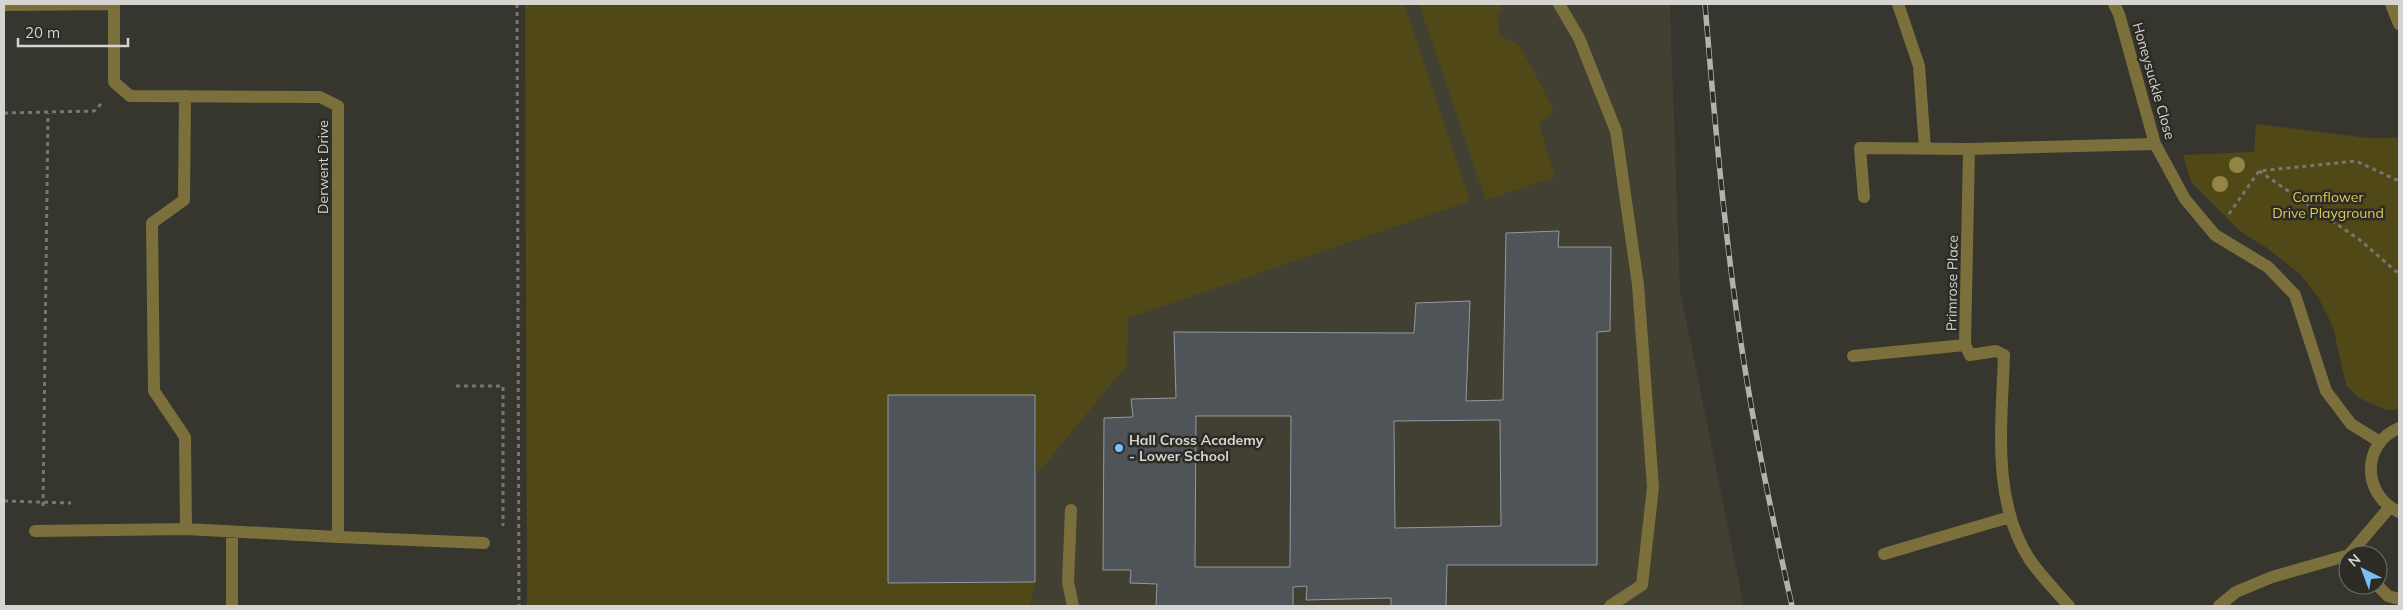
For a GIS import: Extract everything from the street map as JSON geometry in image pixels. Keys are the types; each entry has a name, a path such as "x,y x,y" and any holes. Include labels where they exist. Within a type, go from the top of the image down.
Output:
{"street":[{"path":"4,5 114,4 114,82 120,88"},
{"path":"1559,4 1579,38 1616,131 1638,285 1653,487 1642,585 1610,606"},
{"path":"1898,4 1919,66 1925,149"},
{"name":"Honeysuckle Close","path":"2114,4 2119,14 2155,144 2185,199 2215,235 2268,267 2294,295 2326,390 2351,424 2380,442"},
{"path":"2391,4 2399,24"},
{"name":"Derwent Drive","path":"120,88 130,96 320,96 338,106 338,537"},
{"path":"185,96 184,200 152,223 154,391 185,437 186,529"},
{"path":"1864,197 1860,148 1970,149 2155,144"},
{"name":"Primrose Place","path":"1970,149 1965,345 1970,355 1996,351 2004,355 2001,462 2010,518 2029,560 2069,606"},
{"path":"1852,356 1965,345"},
{"path":"2359,545 2394,510 2379,497 2372,484 2370,469 2372,455 2380,442 2391,432 2399,428"},
{"path":"1071,510 1068,582 1074,606"},
{"path":"1884,554 2010,518"},
{"path":"39,531 186,529 232,533 484,544"},
{"path":"232,533 232,606"},
{"path":"2219,606 2236,592 2272,577 2338,558"},
{"path":"2387,595 2399,600"}],"path":[{"path":"517,4 519,606"},
{"path":"4,113 94,111 120,88"},
{"path":"39,531 48,113"},
{"path":"2215,235 2259,171 2356,161 2399,181"},
{"path":"2259,171 2360,240 2399,274"},
{"path":"456,386 503,386 503,534 484,544"}],"shaded area":[{"name":"Hall Cross Academy - Lower School","path":"525,4 1670,4 1680,290 1744,606 527,606"}],"green space":[{"path":"525,4 1404,4 1470,201 1128,318 1127,365 1037,474 1035,395 888,395 888,582 1035,582 1030,606 527,606"},
{"path":"1419,4 1499,4 1502,8 1497,16 1500,35 1520,46 1554,110 1539,124 1555,177 1486,200"},
{"name":"Cornflower Drive Playground","path":"2256,124 2369,138 2398,138 2399,136 2399,409 2386,410 2359,398 2346,385 2333,327 2318,297 2301,275 2267,248 2241,232 2191,182 2183,155 2254,152"}],"building":[{"path":"1559,231 1558,247 1611,247 1610,331 1597,332 1597,565 1447,565 1446,606 1391,606 1391,598 1306,600 1307,586 1293,587 1293,606 1156,606 1157,584 1130,583 1131,570 1103,570 1104,418 1133,417 1131,399 1176,398 1174,332 1414,333 1416,303 1470,301 1466,401 1503,400 1506,233","holes":["1196,416 1291,416 1290,567 1195,567","1500,420 1501,526 1395,528 1394,421"]},
{"path":"888,395 1035,395 1035,582 888,583"}],"railway":[{"path":"1705,4 1725,224 1732,279 1748,388 1774,525 1792,606"}],"place":[{"name":"Hall Cross Academy - Lower School","path":"1119,448"}]}
